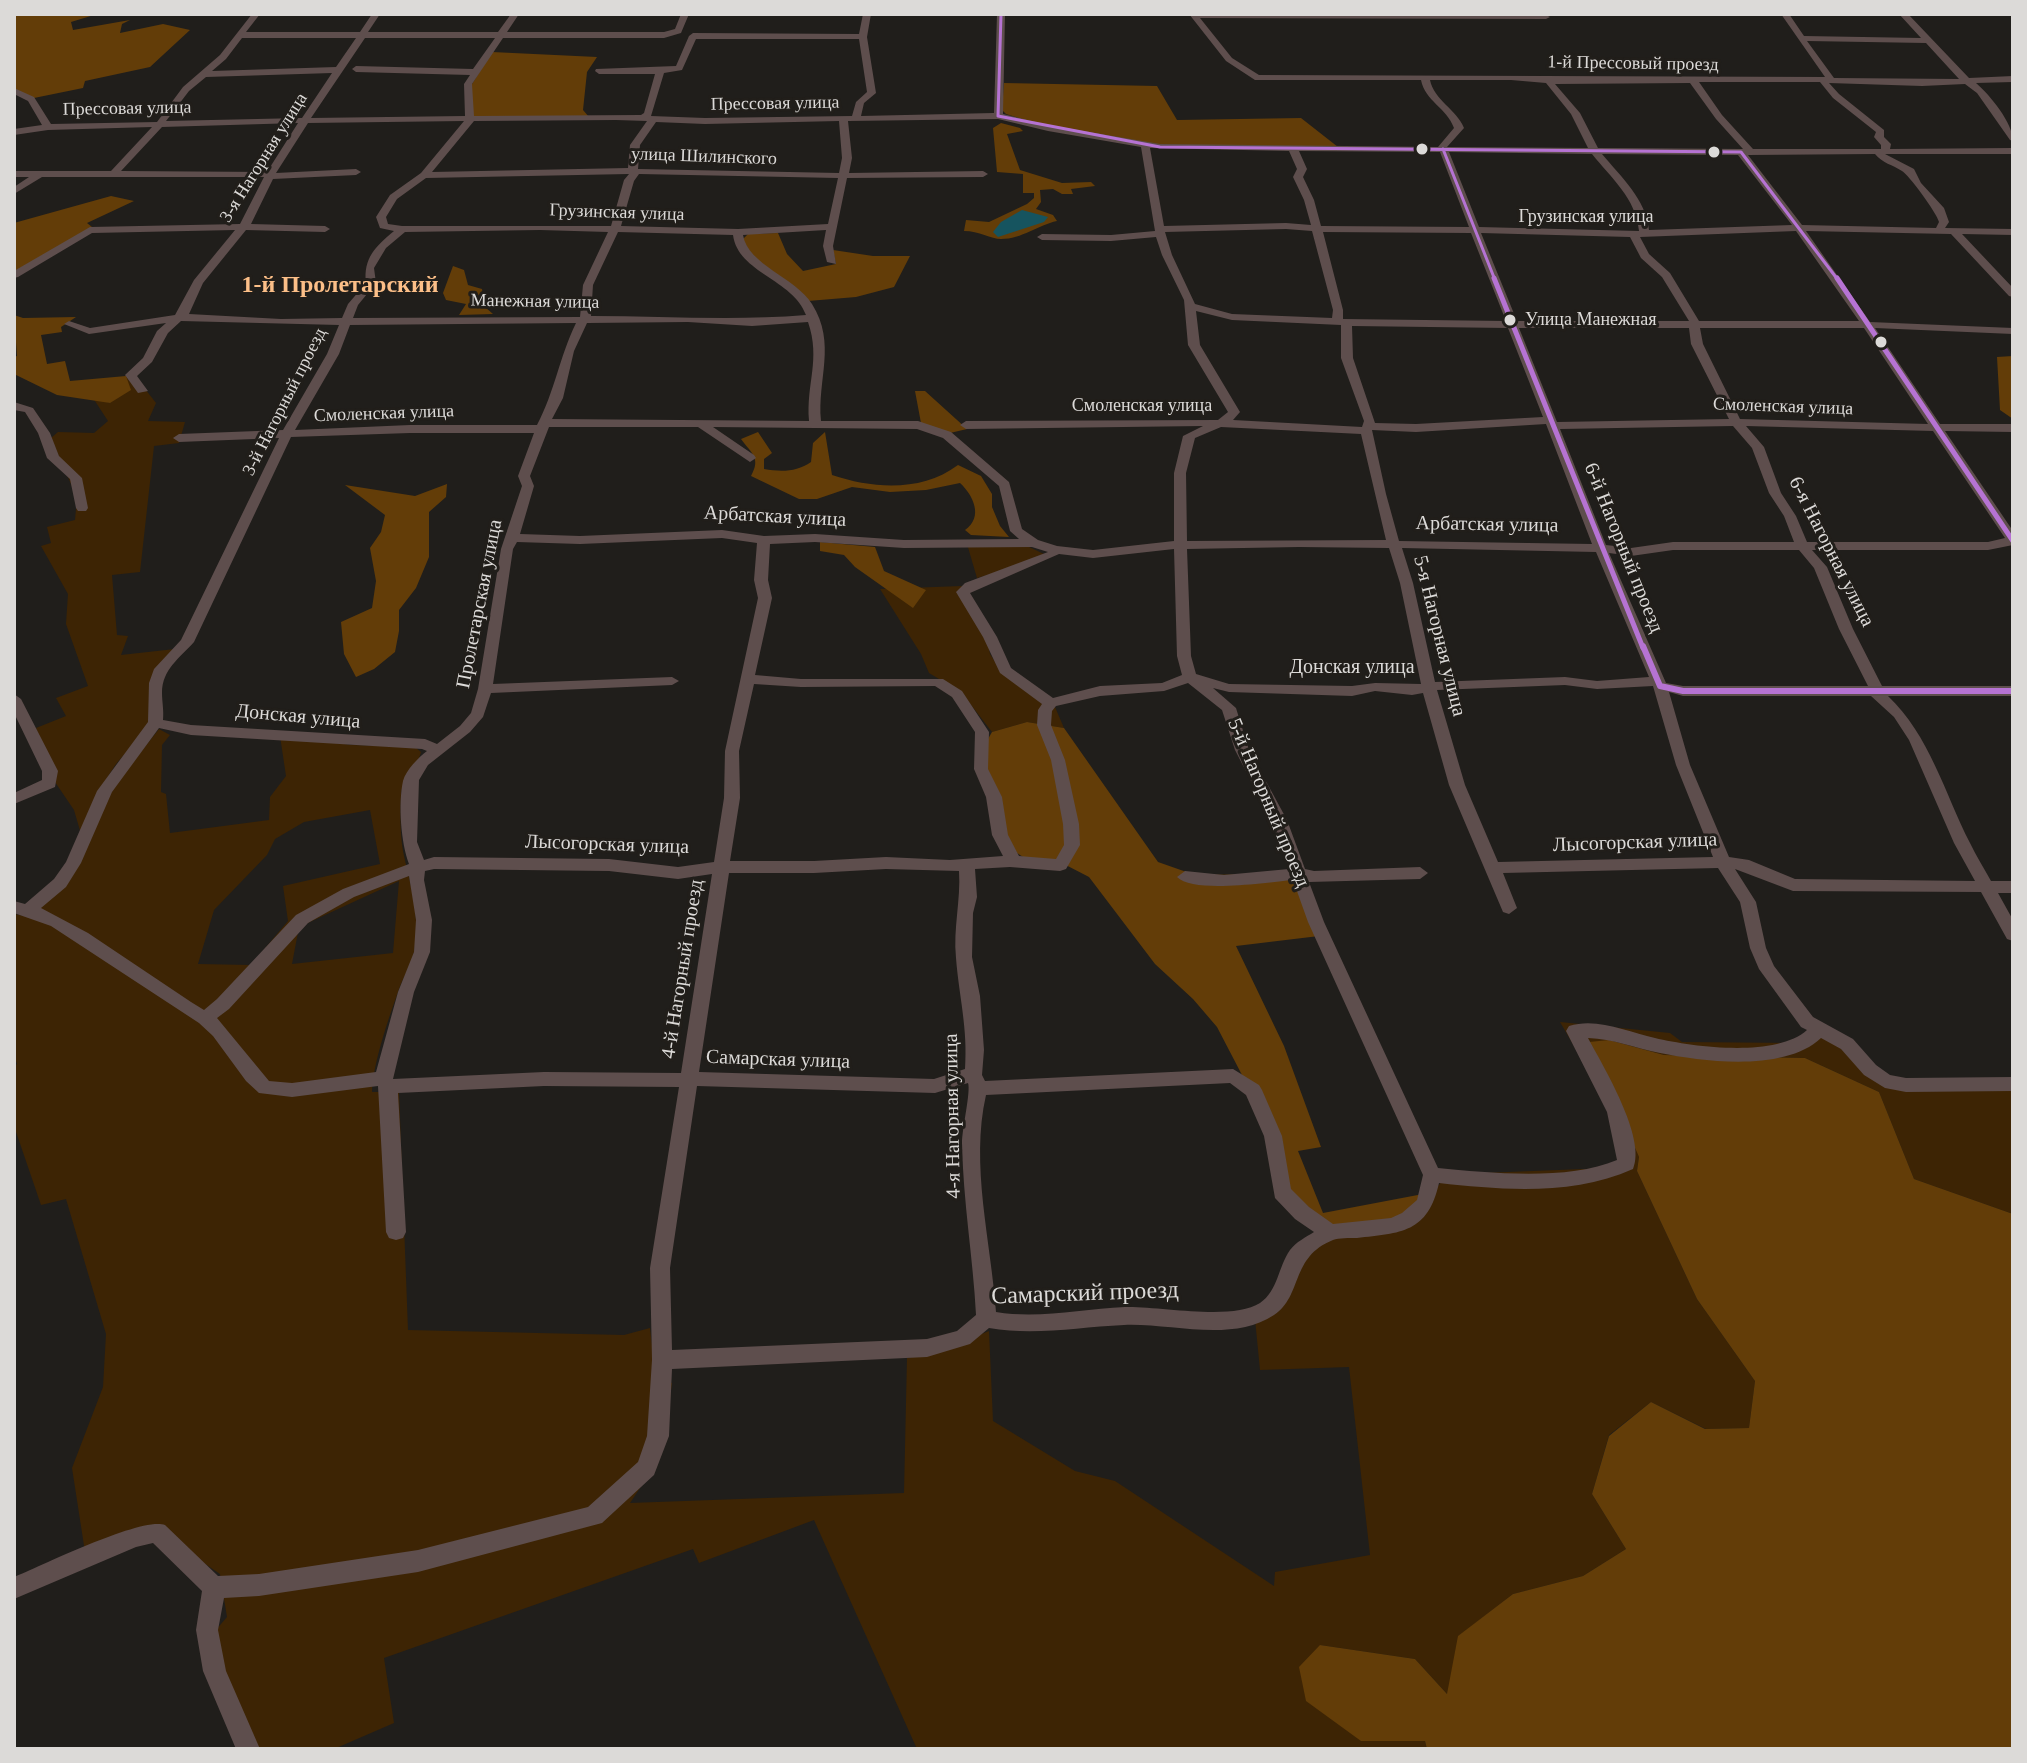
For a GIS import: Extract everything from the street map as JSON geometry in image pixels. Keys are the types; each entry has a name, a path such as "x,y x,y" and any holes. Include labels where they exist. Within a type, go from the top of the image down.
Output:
{"street":[{"path":"114,173 159,125 186,89 242,35 256,14"},
{"name":"3-я Нагорная улица","path":"142,391 131,375 134,369 148,360 163,331 179,318 198,282 243,227 274,167 376,14"},
{"path":"402,229 384,226 381,217 393,197 424,175 470,120 468,84 515,14"},
{"path":"242,35 634,36 674,33 685,14"},
{"path":"856,117 860,102 872,93 863,37 867,14"},
{"path":"998,116 1001,14"},
{"path":"1785,14 1839,102 1861,113 1881,132 1879,137 1886,144 1881,150 1883,158 1911,171 1913,182 1941,210 1944,222 1939,230"},
{"path":"1903,14 1980,91 2013,138"},
{"path":"1194,15 1546,17"},
{"name":"1-й Прессовый проезд","path":"1194,15 1214,44 1241,72 1253,77 1828,82 2013,79"},
{"path":"599,71 679,68 693,36 863,37"},
{"path":"1802,38 1928,41"},
{"path":"1856,38 1862,52"},
{"path":"356,69 474,72"},
{"path":"204,74 339,70"},
{"name":"Пролетарская улица","path":"396,1232 386,1082 406,992 422,952 424,920 416,880 418,866 409,842 411,780 423,762 465,729 478,714 485,689 507,549 515,538 517,515 528,486 524,476 557,398 568,351 585,321 588,285 614,228 634,171 631,162 636,140 647,120 660,71"},
{"path":"1425,77 1429,91 1446,105 1459,128 1442,145 1443,149"},
{"name":"6-я Нагорная улица","path":"1548,80 1563,103 1572,109 1594,149 1639,210 1639,233 1651,265 1666,275 1695,326 1697,344 1736,422 1758,447 1775,493 1790,516 1803,547 1820,567 1834,594 1876,692 1899,714 1916,739 1985,886 2013,935"},
{"path":"1693,81 1800,228 2013,541"},
{"path":"14,91 31,99 48,127"},
{"name":"Прессовая улица","path":"14,132 32,132 48,127 303,122 843,120 856,117 998,116 1145,145 1293,149 2011,151"},
{"path":"832,262 828,246 847,158 843,120"},
{"path":"1033,543 1056,550 1053,554 970,586 963,592 990,637 1005,670 1051,703 1100,691 1164,687 1190,677 1184,656 1180,473 1189,436 1211,424 1227,420 1234,412 1194,345 1190,306 1160,231 1145,145"},
{"name":"5-я Нагорная улица","path":"1293,149 1302,169 1298,177 1309,200 1342,322 1347,358 1368,428 1430,696 1458,787 1509,908"},
{"name":"6-й Нагорный проезд","path":"1443,149 1601,549 1659,684 1683,765 1723,862 1748,902 1758,948 1767,969 1807,1022 1847,1044 1870,1070 1885,1081 1906,1085 2013,1084"},
{"name":"улица Шилинского","path":"424,175 634,171 791,176 983,174"},
{"path":"14,174 259,173 272,176 356,172"},
{"path":"14,191 38,175"},
{"name":"Грузинская улица","path":"402,229 614,228 738,232 831,227"},
{"name":"Грузинская улица","path":"1042,237 1111,238 1160,231 1315,229 1639,233 1800,228 2013,232"},
{"path":"14,275 90,230 325,229"},
{"name":"3-й Нагорный проезд","path":"155,723 158,716 155,686 164,663 187,642 299,409 333,354 353,304 371,283 369,268 382,246 402,229"},
{"path":"738,232 740,247 801,296 808,306 820,340 821,360 813,398 815,425"},
{"path":"1955,233 2013,294"},
{"path":"1999,276 2013,276"},
{"path":"1190,306 1232,317 1313,322 1513,326 1868,326 2013,331"},
{"name":"Манежная улица","path":"69,324 89,331 179,318 346,322 688,319 752,323 811,318"},
{"path":"16,406 29,410 44,433 53,458 76,478 82,508"},
{"path":"703,422 702,425 750,458"},
{"name":"Смоленская улица","path":"179,438 703,422 918,425 947,435 991,470 1005,485 1016,531 1033,543"},
{"name":"Смоленская улица","path":"966,425 1211,424 1416,428 1551,423 1736,422 1847,427 2013,428"},
{"name":"Арбатская улица","path":"515,538 580,540 722,534 764,540 815,538 904,544 1033,543"},
{"name":"4-й Нагорный проезд","path":"214,1587 259,1585 418,1561 594,1516 646,1468 658,1436 662,1360 660,1268 732,798 732,751 765,598 761,580 764,540"},
{"name":"Арбатская улица","path":"1056,550 1093,554 1180,546 1395,542 1439,547 1568,546 1631,552 1673,546 1988,546 2013,541"},
{"name":"Донская улица","path":"1190,677 1229,688 1352,691 1375,687 1412,690 1449,684 1565,681 1597,685 1659,684 1683,691 2013,691"},
{"name":"5-й Нагорный проезд","path":"1190,677 1229,708 1242,750 1279,820 1316,922 1432,1175"},
{"path":"748,679 801,683 938,682 957,694 982,732 981,769 994,797 1000,835 1011,855 1010,861"},
{"path":"485,689 672,681"},
{"path":"14,699 50,771 50,783 14,799"},
{"name":"Лысогорская улица","path":"205,1018 223,1004 302,919 317,909 418,866 434,863 519,863 559,867 609,865 678,873 721,867 886,863 967,865 1010,861 1060,865 1072,845 1071,824 1058,760 1044,725 1045,710 1051,703"},
{"path":"155,723 119,767 82,838 73,863 60,883 22,908 205,1018"},
{"name":"Донская улица","path":"155,723 191,730 425,744 437,750"},
{"name":"Лысогорская улица","path":"1494,868 1723,862 1743,864 1793,885 2013,887"},
{"name":"4-я Нагорная улица","path":"967,865 969,897 965,913 964,957 975,1050 976,1082 972,1106 974,1171 986,1319"},
{"path":"1185,877 1224,881 1300,874 1314,877 1420,873"},
{"name":"Самарская улица","path":"205,1018 265,1088 292,1090 386,1082 544,1079 689,1079 935,1086 957,1077 976,1082 1146,1082 1168,1075 1233,1076 1253,1090 1273,1136 1282,1192 1302,1213 1330,1232"},
{"path":"1330,1232 1393,1226 1409,1219 1425,1204 1432,1175 1575,1179 1614,1172 1626,1164 1627,1145 1615,1107 1575,1031 1609,1033 1664,1047 1703,1052 1771,1052 1799,1048 1812,1040 1819,1030"},
{"name":"Самарский проезд","path":"662,1360 927,1348 963,1338 986,1319 1041,1325 1127,1316 1233,1319 1255,1316 1272,1307 1289,1279 1298,1254 1330,1232"},
{"path":"14,1588 135,1537 157,1532 214,1587 207,1630 215,1671 248,1749"}],"shaded area":[{"path":"14,14 94,15 71,22 73,30 130,20 122,24 120,33 163,24 190,30 150,67 85,81 83,88 34,98 14,89"},
{"path":"492,52 597,57 587,72 583,110 589,117 472,117 472,84"},
{"path":"1004,83 1157,86 1177,120 1301,118 1338,147 1163,145 1048,127 1002,110"},
{"path":"1001,123 1023,131 1007,134 1020,170 1062,183 1091,182 1095,186 1071,189 1073,194 1062,194 1053,189 1040,190 1041,202 1036,209 1053,215 1057,221 1016,237 1001,239 964,231 966,220 989,222 1034,198 1034,193 1023,193 1023,174 997,172 993,128"},
{"path":"111,196 134,201 87,223 92,227 14,272 14,223"},
{"path":"778,233 787,254 803,271 836,264 833,250 873,256 910,256 894,287 856,297 808,301 752,256 742,240 748,234"},
{"path":"453,266 464,270 468,285 482,289 485,307 493,314 459,315 466,304 446,300 443,293"},
{"path":"14,315 23,318 76,317 61,327 62,332 41,335 47,364 65,361 70,381 126,376 131,390 110,403 57,395 14,374 14,357 17,356"},
{"path":"2013,356 2013,419 2000,410 1997,357"},
{"path":"126,376 135,376 156,403 148,421 185,422 179,443 154,446 140,572 112,575 117,635 128,636 121,655 175,649 164,659 154,676 152,710 146,728 109,775 81,834 74,810 55,782 36,728 66,716 56,698 88,686 66,624 68,594 41,546 51,543 47,527 75,520 77,498 51,438 58,432 94,433 108,421 93,398 110,403"},
{"path":"915,391 925,391 967,429 950,433 921,423"},
{"path":"758,432 772,453 764,459 764,469 789,470 811,462 813,443 825,432 832,475 848,480 881,485 913,484 944,474 958,465 981,476 992,494 992,507 1000,526 1009,537 971,535 965,530 971,525 975,513 969,494 960,483 926,490 890,492 852,487 817,499 799,499 751,476 755,460 741,439"},
{"path":"447,484 446,497 429,512 429,557 416,588 399,610 395,652 374,669 356,677 344,654 341,622 372,608 376,581 370,548 381,532 385,515 345,485 415,496"},
{"path":"820,542 875,547 884,571 926,590 913,608 855,567 844,555 820,551"},
{"path":"967,544 1029,547 1044,554 977,578"},
{"path":"962,586 957,593 987,637 990,654 1001,671 1055,707 1064,728 1027,722 992,732 961,692 929,673 921,654 880,589"},
{"path":"1027,722 1064,728 1158,862 1195,875 1284,874 1291,871 1319,936 1236,946 1284,1046 1321,1147 1298,1151 1323,1213 1423,1194 1420,1203 1389,1222 1329,1226 1289,1189 1242,1075 1217,1027 1193,999 1155,964 1089,877 1060,862 1023,857 1017,853 1006,834 985,767 984,746 992,732"},
{"path":"159,729 170,735 162,745 161,792 166,794 170,833 269,820 270,797 286,776 280,736 352,745 415,747 421,752 401,795 402,841 414,904 416,940 413,957 382,1042 372,1092 399,1092 408,1330 624,1335 650,1328 656,1379 672,1383 665,1438 652,1470 630,1503 904,1493 907,1358 934,1353 989,1331 993,1421 1075,1471 1115,1481 1274,1586 1275,1572 1370,1555 1349,1367 1260,1370 1255,1319 1307,1255 1324,1242 1434,1191 1442,1181 1457,1174 1609,1168 1619,1162 1610,1107 1560,1022 1670,1033 1682,1042 1796,1043 1805,1033 1826,1037 1884,1083 2013,1087 2013,1214 1914,1179 1879,1092 1805,1058 1664,1055 1609,1040 1617,1104 1639,1157 1637,1171 1697,1299 1755,1381 1749,1428 1706,1429 1651,1402 1609,1435 1592,1494 1626,1549 1583,1576 1513,1594 1459,1636 1448,1695 1415,1659 1320,1645 1361,1741 1425,1741 1427,1749 917,1749 814,1520 699,1563 693,1549 384,1658 394,1723 334,1749 259,1749 222,1669 215,1631 227,1617 220,1574 189,1553 158,1525 85,1552 72,1468 103,1387 106,1334 66,1199 41,1205 14,1126 14,1067 17,1064 14,1055 14,914 25,916 49,900 109,792","holes":["370,810 380,864 283,886 288,921 251,965 198,964 214,910 267,855 275,839 304,822","399,881 393,953 292,964 299,927"]},
{"path":"1609,1040 1664,1055 1805,1058 1879,1092 1914,1179 2013,1214 2013,1749 1427,1749 1425,1741 1361,1741 1306,1701 1299,1667 1320,1645 1415,1659 1447,1694 1458,1636 1513,1594 1583,1576 1626,1549 1592,1494 1609,1436 1651,1402 1705,1429 1749,1428 1755,1381 1697,1299 1637,1171 1639,1157 1589,1042"}],"water":[{"path":"1022,210 1048,217 1044,222 998,237 993,232 1001,222"}],"transit line":[{"path":"998,116 1001,14"},
{"path":"998,116 1160,147 1741,152 1848,294 2013,541"},
{"path":"1443,149 1601,549 1660,686 1683,691 2013,691"}],"place":[{"name":"Улица Манежная","path":"1510,320"}],"district":[{"name":"1-й Пролетарский","path":"340,286"}]}
